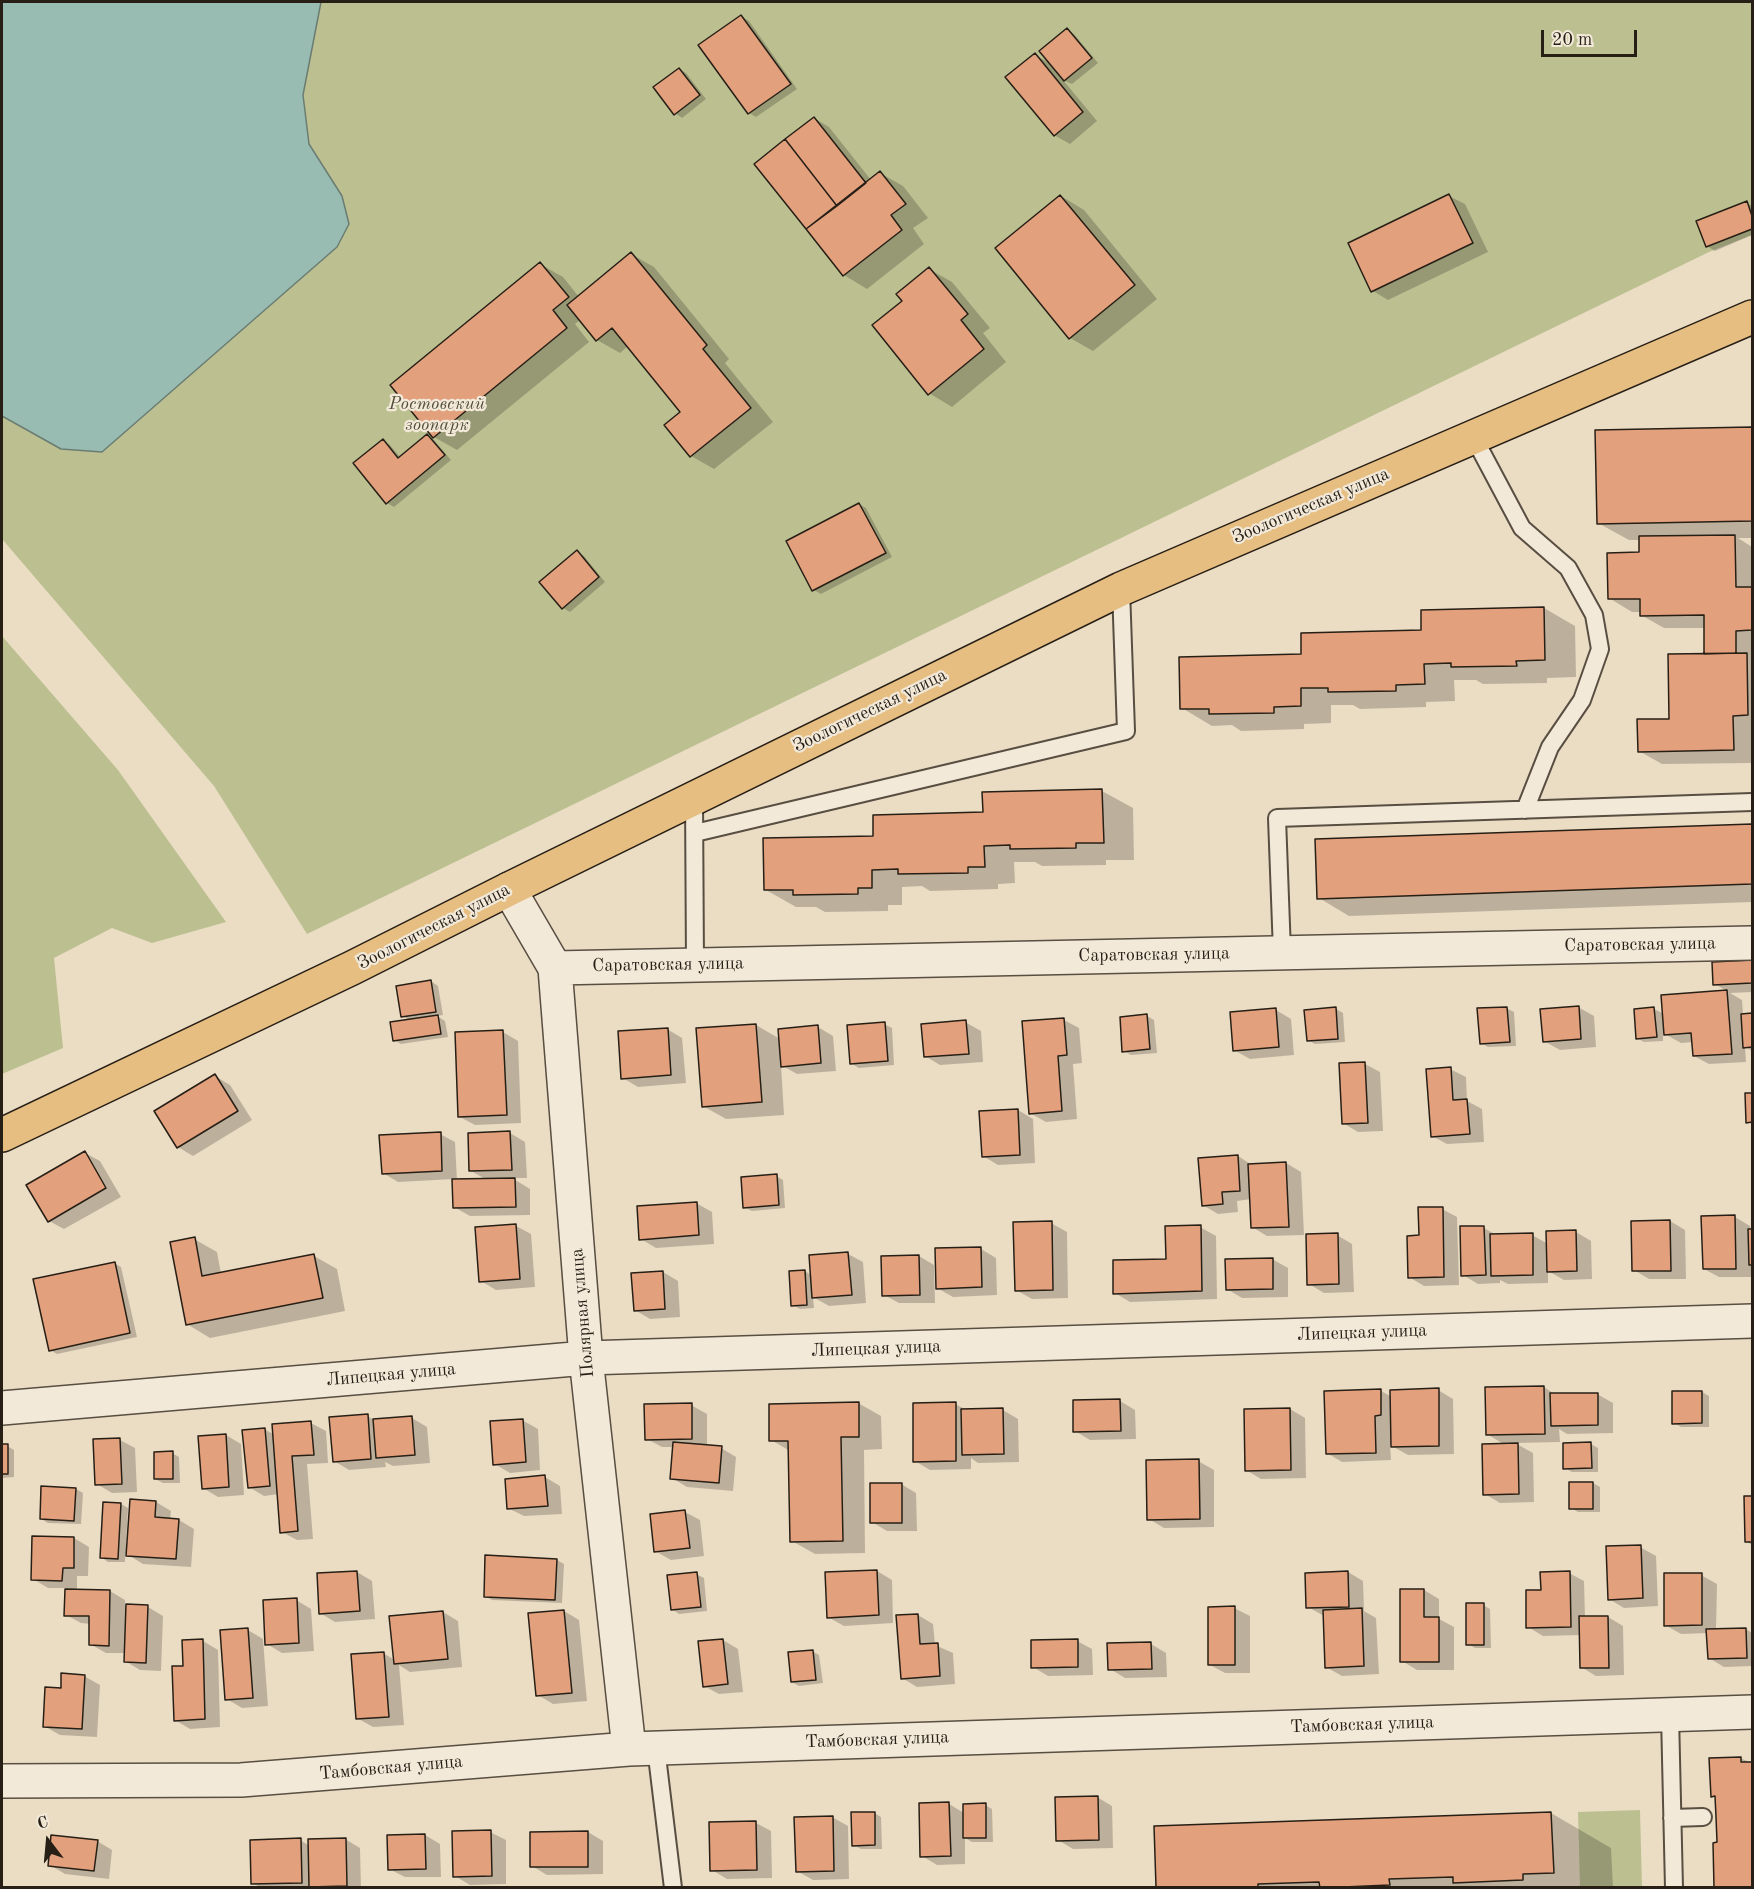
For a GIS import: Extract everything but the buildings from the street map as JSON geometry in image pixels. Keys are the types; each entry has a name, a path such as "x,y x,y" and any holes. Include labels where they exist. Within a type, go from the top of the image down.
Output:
{"main road":[{"name":"Зоологическая улица","path":"2,1135 352,968 694,797 1120,589 1752,317"}],"street":[{"name":"Полярная улица","path":"509,889 555,968 586,1358 642,1748"},
{"name":"Саратовская улица","path":"555,968 1752,943"},
{"name":"Липецкая улица","path":"2,1408 586,1358 1752,1321"},
{"name":"Тамбовская улица","path":"2,1781 241,1780 642,1748 1752,1712"}],"lane":[{"path":"1473,436 1522,528 1568,568 1594,615 1600,649 1582,700 1550,747 1525,810"},
{"path":"695,833 1126,730 1120,589"},
{"path":"694,797 695,965"},
{"path":"1282,952 1277,818 1752,802"},
{"path":"1670,1714 1674,1887"},
{"path":"642,1748 673,1887"},
{"path":"1672,1818 1703,1817"}],"green space":[{"name":"Ростовский зоопарк","path":"2,2 1752,2 1752,235 1709,252 307,934 214,786 2,539"},
{"path":"2,636 118,770 226,922 152,943 112,928 54,958 63,1048 2,1074"},
{"path":"1640,1810 1642,1887 1580,1887 1578,1812"}],"water":[{"path":"2,2 321,2 303,95 309,144 342,196 349,224 337,247 102,452 61,449 2,416"}]}
